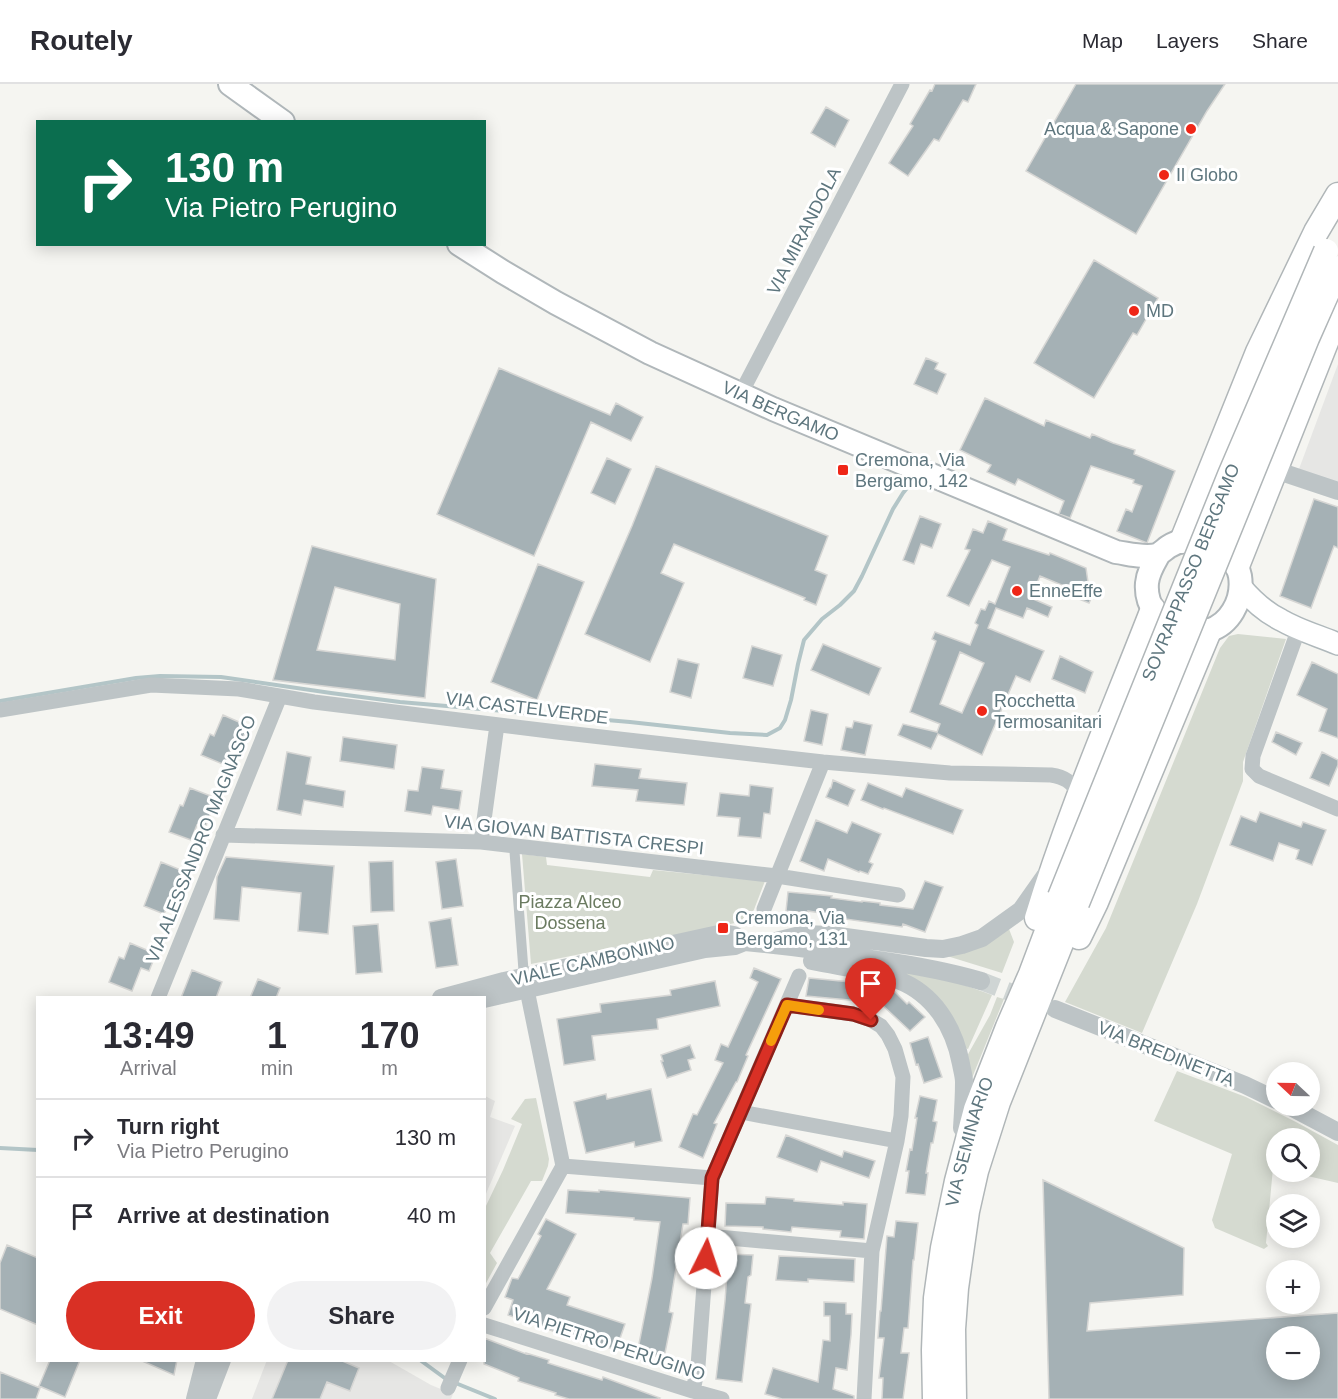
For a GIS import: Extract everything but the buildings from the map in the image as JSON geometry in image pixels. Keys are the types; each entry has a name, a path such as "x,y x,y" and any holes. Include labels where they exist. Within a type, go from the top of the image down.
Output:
{"highway":[{"path":"1182,541 1258,352 1316,232 1338,195"},
{"name":"SOVRAPPASSO BERGAMO","path":"1069,900 1230,476 1332,260 1338,225"},
{"path":"1239,577 1275,471 1338,312"},
{"path":"1016,1032 1020,973 1053,864 1090,764 1153,609"},
{"path":"1016,1032 1055,986 1096,902 1209,631"},
{"path":"1126,677 1145,670 1164,674 1180,687 1181,698"},
{"name":"VIA SEMINARIO","path":"954,1399 953,1329 956,1288 967,1211 976,1171 998,1102 1031,974 1069,900"},
{"name":"VIA SEMINARIO","path":"935,1399 936,1298 943,1248 957,1181 976,1109 1016,1032"}],"main road":[{"path":"230,84 280,120"},
{"name":"VIA BERGAMO","path":"462,246 556,303 650,353 740,395 1116,552 1144,556 1160,554"},
{"path":"1147,583 1151,568 1160,554 1170,546 1195,539 1208,541 1230,555 1251,598 1290,625"},
{"name":"VIA BERGAMO","path":"1116,552 1139,570 1147,583 1148,597 1153,609"},
{"path":"1153,609 1161,620 1183,632 1209,631 1221,625 1230,616 1238,602 1239,577"},
{"path":"1230,616 1244,615 1290,625 1338,644"}],"street":[{"name":"VIA MIRANDOLA","path":"740,395 902,84"},
{"path":"1219,450 1338,491"},
{"path":"1290,625 1253,756 1252,769 1259,776 1338,809"},
{"name":"VIA CASTELVERDE","path":"0,710 151,685 239,689 314,702 823,762 950,773 1051,775 1072,782 1079,793"},
{"name":"VIA ALESSANDRO MAGNASCO","path":"159,996 280,696"},
{"path":"481,842 497,724"},
{"path":"764,909 823,762"},
{"name":"VIA CASTELVERDE","path":"1051,775 1090,764"},
{"name":"VIA GIOVAN BATTISTA CRESPI","path":"223,836 481,842 777,876 898,896"},
{"path":"486,1304 563,1166 525,983 514,845"},
{"path":"766,944 804,934 831,934 926,948 962,945 982,938 1021,910 1053,864"},
{"name":"VIALE CAMBONINO","path":"452,996 525,983 723,933 734,934 745,942 766,944"},
{"path":"766,944 909,965 981,981"},
{"path":"766,944 798,958 897,980 913,987 928,999 939,1010 950,1028 959,1053 964,1080 962,1128 968,1139"},
{"path":"693,1392 698,1366 712,1178 799,976"},
{"name":"VIALE CAMBONINO","path":"486,998 525,983"},
{"path":"787,1005 853,1014 881,1026 895,1049 903,1077 897,1141 872,1251 864,1399"},
{"name":"VIA BREDINETTA","path":"1055,1009 1266,1095"},
{"path":"741,1112 897,1141"},
{"path":"1308,1116 1338,1132"},
{"path":"563,1166 712,1178"},
{"path":"707,1236 872,1251"},
{"name":"VIA PIETRO PERUGINO","path":"486,1326 693,1392 722,1399"},
{"path":"195,1399 204,1362"},
{"path":"207,1399 221,1362"},
{"path":"448,1388 459,1362"}],"shaded area":[{"path":"1338,364 1338,487 1299,469"},
{"path":"486,1096 495,1101 490,1117 515,1126 486,1194"},
{"path":"266,1362 391,1362 431,1385 453,1394 451,1399 252,1399"}],"green space":[{"path":"1238,634 1286,639 1243,762 1243,781 1197,904 1142,1033 1065,1002 1106,928 1220,648 1229,636"},
{"name":"Piazza Alceo Dossena","path":"522,854 546,857 547,865 650,877 653,870 765,881 750,920 531,964"},
{"path":"1009,929 1014,942 1002,973 947,956"},
{"path":"895,970 956,982 992,995 968,1049 965,1048"},
{"path":"997,997 1004,999 972,1078 967,1056 990,1015"},
{"path":"1177,1071 1266,1107 1266,1116 1284,1116 1307,1128 1266,1128 1266,1182 1272,1182 1271,1194 1266,1194 1266,1248 1264,1249 1215,1228 1212,1220 1232,1154 1154,1121"},
{"path":"536,1098 549,1159 548,1166 542,1181 531,1181 490,1253 497,1263 486,1283 486,1206 522,1124 511,1119 525,1099"},
{"path":"1320,1135 1338,1145 1338,1183 1320,1179"}],"waterway":[{"path":"0,701 136,678 221,677 400,702 767,735 780,728 785,720 804,640 822,619 854,591 893,509 912,482"},
{"path":"0,1148 36,1150"},
{"path":"423,1362 446,1379"},
{"path":"453,1382 495,1399"}],"tunnel":[{"path":"981,981 1033,1001"}],"slow traffic":[{"path":"771,1041 787,1005 819,1010"}],"place":[{"name":"Acqua & Sapone","path":"1191,129"},
{"name":"Il Globo","path":"1164,175"},
{"name":"MD","path":"1134,311"},
{"name":"Cremona, Via Bergamo, 142","path":"843,470"},
{"name":"EnneEffe","path":"1017,591"},
{"name":"Rocchetta Termosanitari","path":"982,711"},
{"name":"Cremona, Via Bergamo, 131","path":"723,928"}],"route":[{"path":"706,1258 712,1178 787,1005 853,1014 871,1020"}]}
